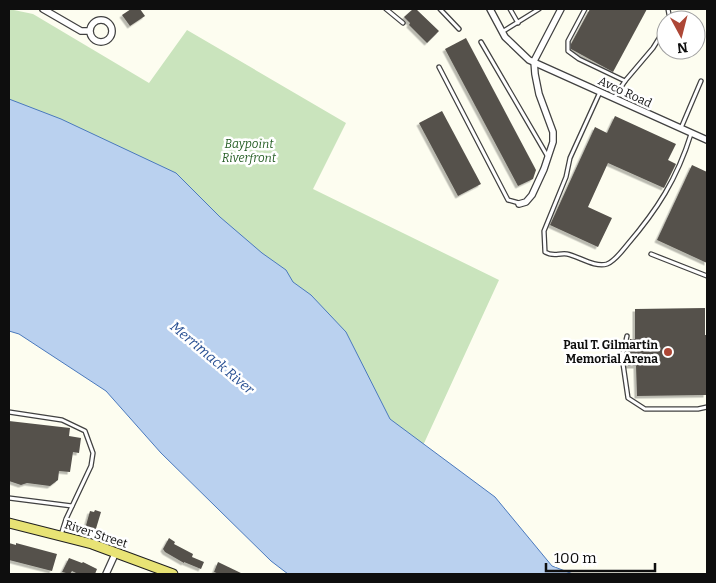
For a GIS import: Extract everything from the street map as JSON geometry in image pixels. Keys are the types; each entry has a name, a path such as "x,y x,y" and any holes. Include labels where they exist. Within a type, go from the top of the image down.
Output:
{"main road":[{"name":"River Street","path":"9,523 61,535 116,552 174,574"}],"street":[{"path":"43,9 81,31 89,31"},
{"name":"Avco Road","path":"490,9 505,37 529,60 707,140"},
{"path":"519,204 526,202 532,195 553,142 553,132 539,94 534,61 561,9"},
{"path":"97,20 105,20 112,28 111,35 103,42 94,40 89,31 91,24 97,20"},
{"path":"106,574 116,552"}],"lane":[{"path":"386,9 403,23"},
{"path":"440,9 460,29"},
{"path":"510,9 518,23"},
{"path":"502,32 539,9"},
{"path":"585,9 568,41 568,51 579,59 624,81"},
{"path":"481,42 548,158"},
{"path":"614,98 624,81 656,44"},
{"path":"439,67 508,200 519,204"},
{"path":"681,128 701,81"},
{"path":"600,91 570,158 566,177 544,230 545,252 550,256 565,254 602,264 607,264 618,256 662,200 684,157 692,133"},
{"path":"651,254 707,276"},
{"path":"627,336 622,357 628,398 645,409 698,409 707,407"},
{"path":"9,412 62,420 85,431 94,453 91,466 61,535"},
{"path":"9,498 72,506"}],"green space":[{"name":"Baypoint Riverfront","path":"9,9 33,14 149,83 187,30 346,123 313,189 499,280 420,452 9,108"}],"water":[{"name":"Merrimack River","path":"9,99 61,119 176,173 220,217 262,253 286,270 293,282 311,295 346,332 390,419 495,497 552,566 573,574 288,574 271,561 161,453 106,391 19,334 9,331"}],"building":[{"path":"131,9 140,9 145,16 130,26 122,15"},
{"path":"413,9 416,9 439,31 427,43 409,25 410,23 404,17"},
{"path":"590,9 647,9 613,72 571,49 571,44"},
{"path":"466,38 536,170 533,179 518,186 445,49"},
{"path":"442,111 481,184 458,196 419,123"},
{"path":"615,116 676,144 668,160 676,164 664,188 608,163 588,207 612,218 598,247 550,225 595,127 607,133"},
{"path":"692,165 707,172 707,263 657,240"},
{"name":"Paul T. Gilmartin Memorial Arena","path":"705,308 705,335 707,335 706,395 637,396 636,366 628,366 630,339 635,339 635,309"},
{"path":"9,421 70,428 69,436 81,438 79,453 73,452 70,472 59,471 58,480 50,486 27,483 21,485 9,481"},
{"path":"95,510 101,512 95,532 85,529 90,511 94,512"},
{"path":"169,538 175,542 174,544 193,554 192,557 204,562 201,569 184,563 165,552 163,549"},
{"path":"9,543 16,545 16,543 57,554 52,571 9,560"},
{"path":"69,558 97,569 95,574 78,574 72,571 70,574 62,572"},
{"path":"218,562 243,574 219,574 214,572"}],"place":[{"name":"Paul T. Gilmartin Memorial Arena","path":"668,352"}]}
